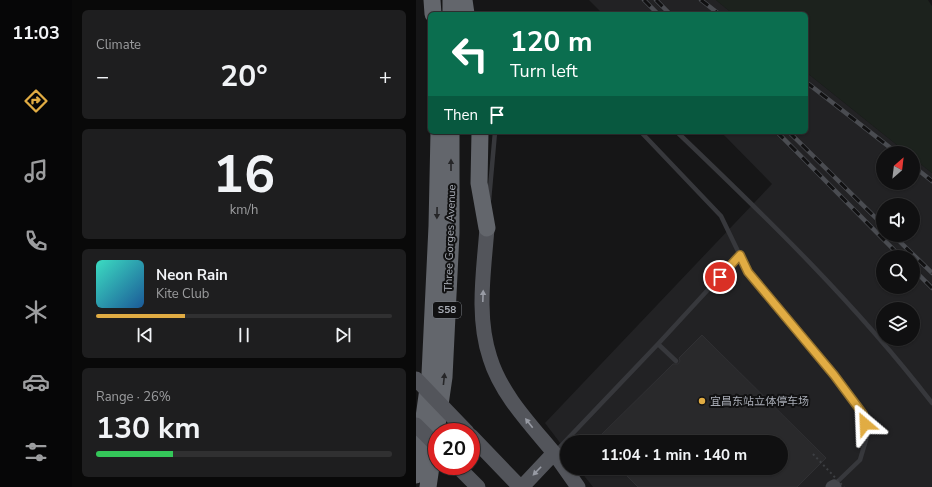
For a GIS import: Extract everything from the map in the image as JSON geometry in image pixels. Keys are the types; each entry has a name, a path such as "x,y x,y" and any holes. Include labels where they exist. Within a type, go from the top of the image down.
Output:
{"highway":[{"path":"432,0 433,12"},
{"path":"451,0 451,12"},
{"path":"464,0 466,12"},
{"name":"Three Gorges Avenue","path":"416,475 430,374 437,226 438,134"},
{"name":"Three Gorges Avenue","path":"428,487 444,377 451,233 451,134"},
{"path":"480,134 479,183 487,228"}],"main road":[{"path":"487,228 482,298 484,335 490,358 512,401 554,453 578,487"},
{"path":"416,379 458,423"},
{"path":"416,425 428,437"},
{"path":"480,445 521,487 554,453"},
{"path":"466,475 478,487"}],"lane":[{"path":"487,228 495,134"},
{"path":"643,134 721,216 748,272 834,375 863,414 868,433 860,460 836,487"},
{"path":"679,134 773,224 833,287 883,343 932,403"},
{"path":"554,453 740,255"},
{"path":"658,344 676,361"}],"path":[{"path":"813,454 836,487"}],"shaded area":[{"path":"589,0 716,0 731,12 601,12"},
{"path":"716,0 928,0 932,6 932,173 920,164 920,146 898,146 808,74 808,12 731,12"},
{"path":"808,74 898,146 876,146 876,190 920,190 920,164 932,173 932,487 593,487 584,475 788,475 788,435 560,435 560,443 545,423 772,184 723,134 808,134"}],"building":[{"name":"宜昌东站立体停车场","path":"702,335 826,458 797,487 638,487 626,475 788,475 788,435 601,435 673,364 678,364 680,361 679,358"}],"railway":[{"path":"644,0 656,12"},
{"path":"656,0 668,12"},
{"path":"701,0 716,12"},
{"path":"808,84 888,146"},
{"path":"779,134 894,250"},
{"path":"791,134 876,218"},
{"path":"920,172 932,181"},
{"path":"900,242 932,273"},
{"path":"920,276 932,288"}],"place":[{"name":"宜昌东站立体停车场","path":"702,401"}],"route":[{"path":"720,277 740,255 748,272 834,375 863,414 865,424"}]}
